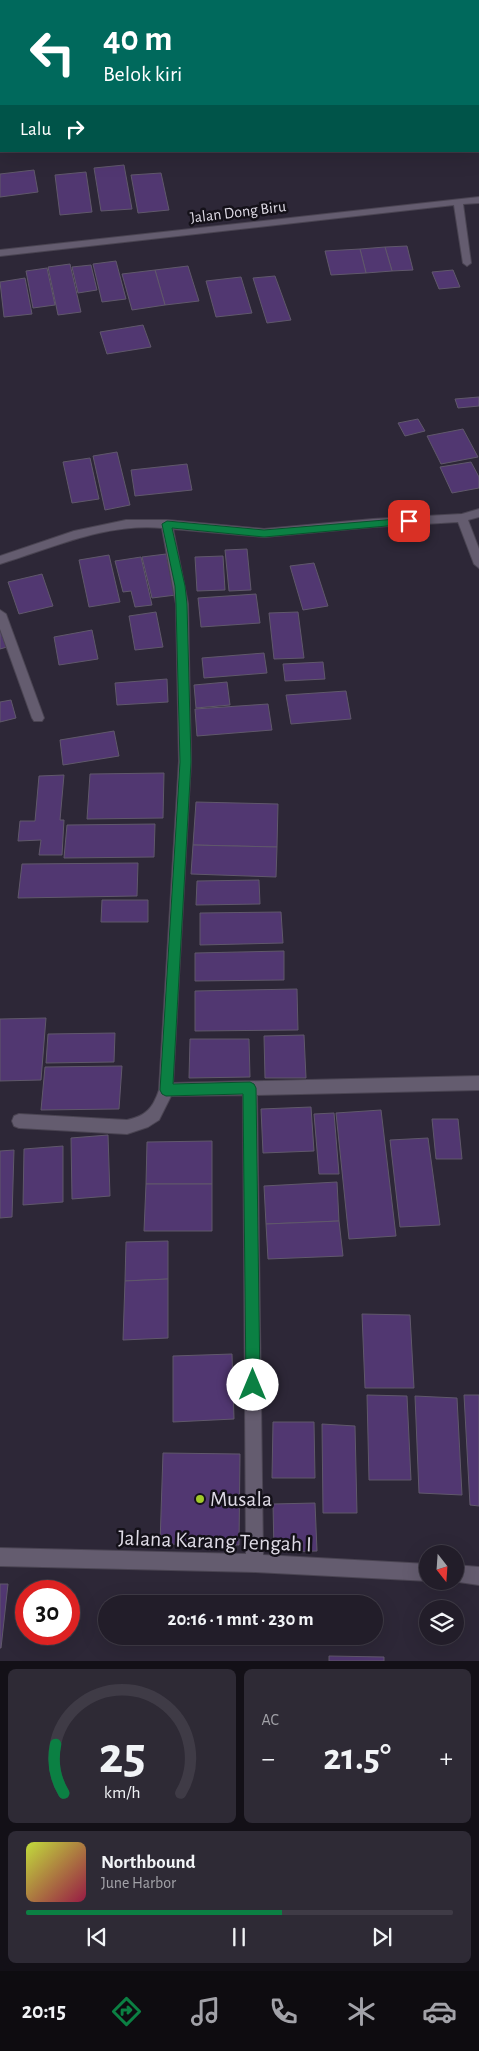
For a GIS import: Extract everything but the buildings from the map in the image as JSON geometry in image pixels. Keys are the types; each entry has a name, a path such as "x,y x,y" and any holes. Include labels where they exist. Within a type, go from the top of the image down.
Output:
{"street":[{"name":"Jalan Dong Biru","path":"0,253 479,200"},
{"path":"458,202 467,263"},
{"path":"0,560 74,535 126,524 167,524 264,534 373,523 462,518 479,513"},
{"path":"462,518 479,564"},
{"path":"19,1121 128,1127 142,1124 154,1117 166,1090 185,762 182,604 167,524"},
{"path":"0,614 38,718"},
{"path":"166,1090 479,1083"},
{"path":"250,1088 255,1563"},
{"name":"Jalana Karang Tengah I","path":"0,1557 255,1563 419,1572"},
{"path":"464,1575 479,1576"}],"place":[{"name":"Musala","path":"200,1499"}],"route":[{"path":"253,1385 250,1088 166,1090 185,762 182,604 167,524 264,534 409,521"}]}
